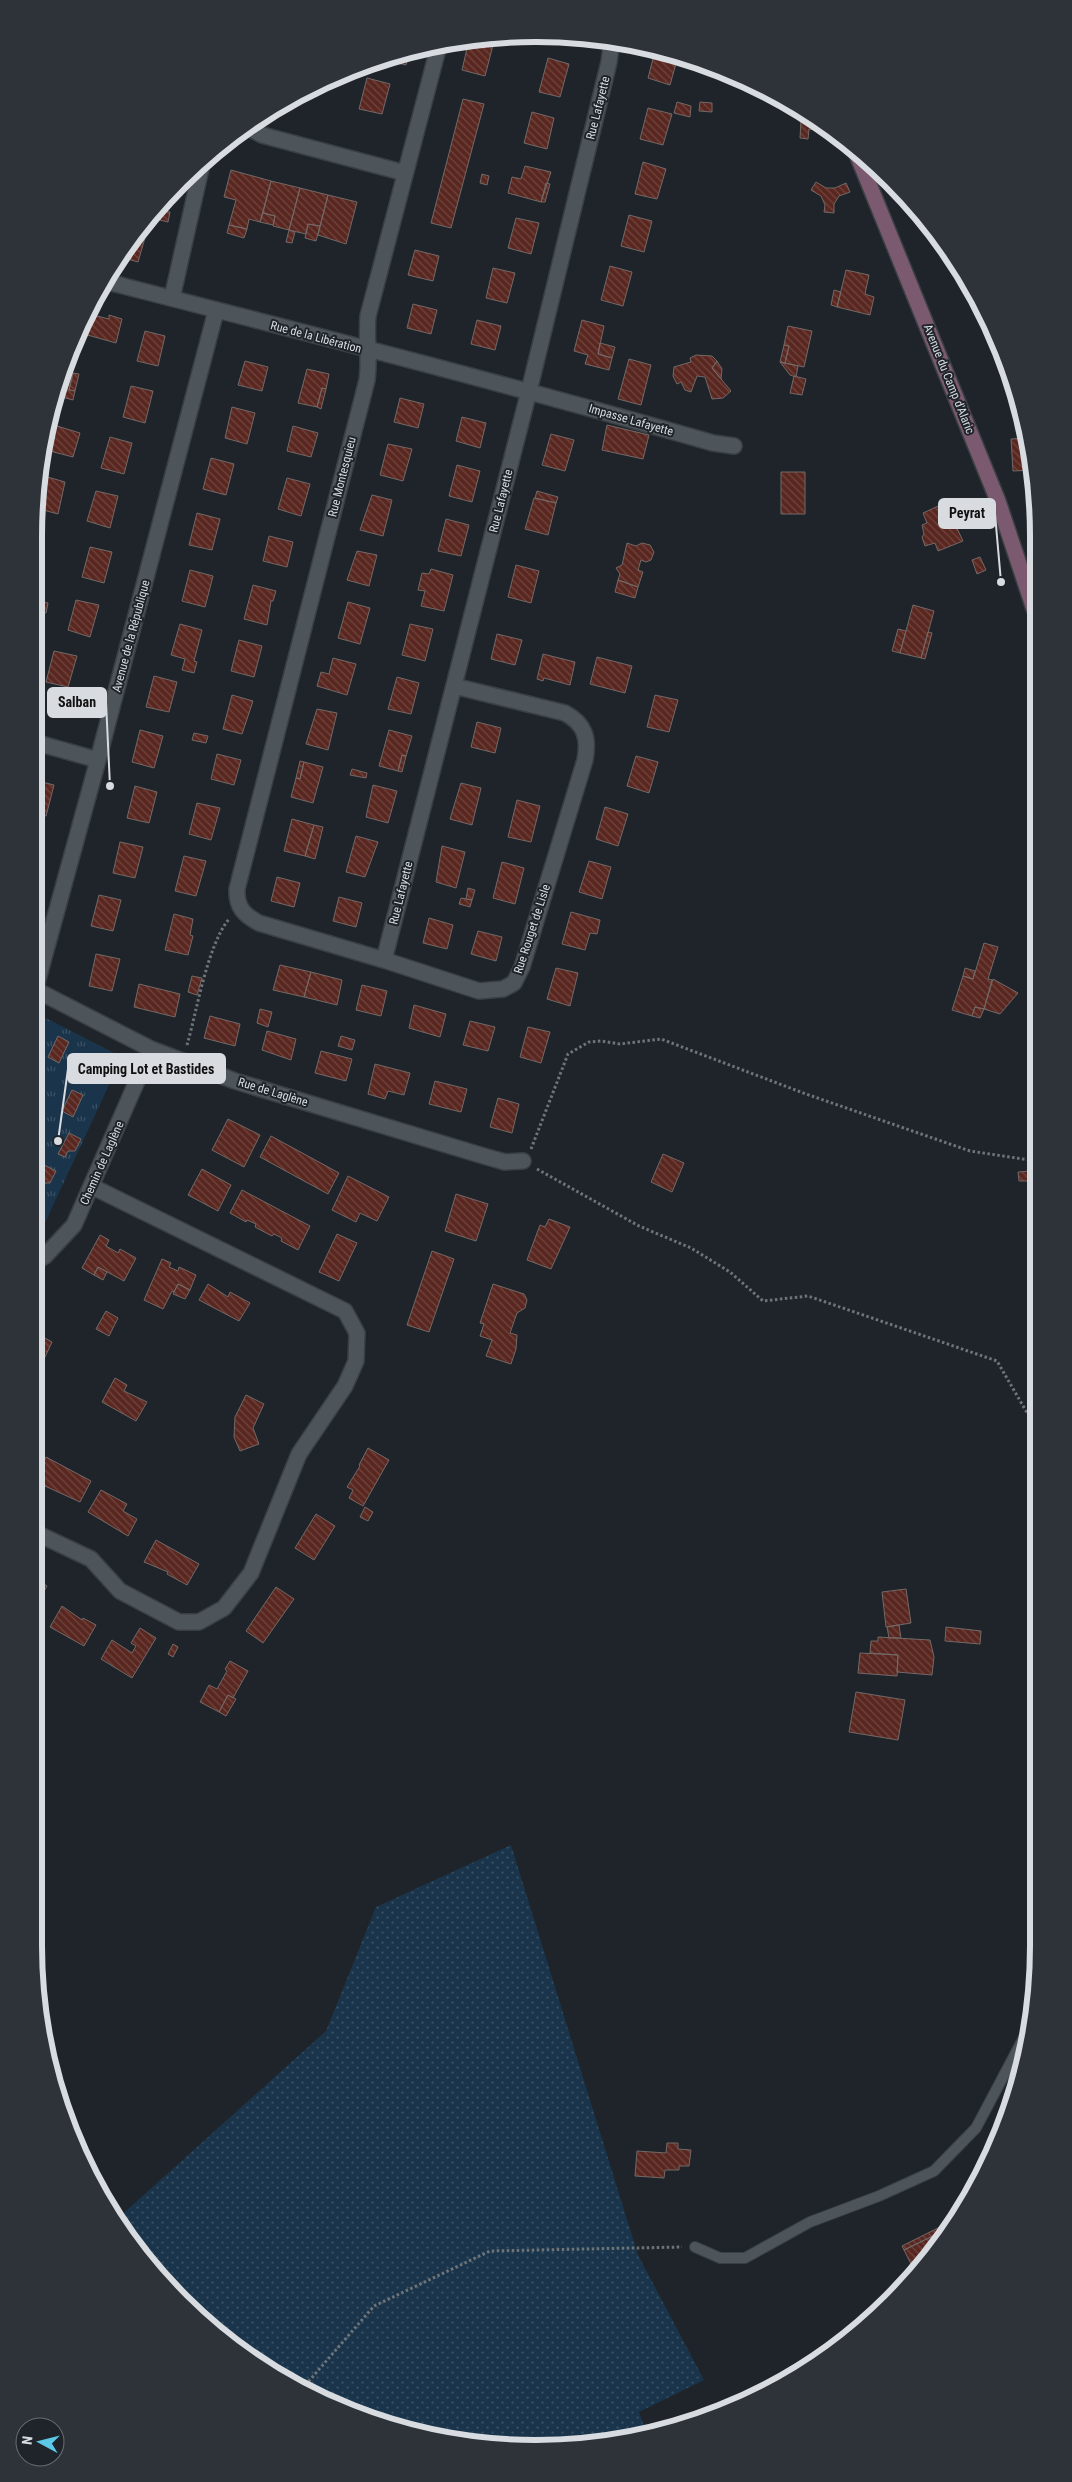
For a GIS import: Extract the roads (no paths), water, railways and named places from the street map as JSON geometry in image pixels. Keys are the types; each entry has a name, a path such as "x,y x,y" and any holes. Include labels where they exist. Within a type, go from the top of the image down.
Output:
{"main road":[{"name":"Avenue du Camp d'Alaric","path":"861,165 1030,580"}],"street":[{"name":"Rue Lafayette","path":"384,960 529,391 611,49"},
{"name":"Rue Montesquieu","path":"240,908 237,899 237,889 367,380 369,351 366,329 368,316 437,53"},
{"path":"255,131 262,135 405,173"},
{"path":"172,298 199,176"},
{"name":"Rue de la Libération","path":"113,283 529,391"},
{"name":"Avenue de la République","path":"42,961 98,760 216,311"},
{"name":"Impasse Lafayette","path":"529,391 713,443 734,446"},
{"name":"Rue Rouget de Lisle","path":"240,908 246,916 259,923 384,960 479,991 503,989 514,983 522,967 586,760 588,745 585,731 577,720 565,713 454,686"},
{"path":"42,744 98,760"},
{"name":"Rue de Laglène","path":"42,994 152,1049 235,1081 487,1157 505,1162 522,1161"},
{"name":"Chemin de Laglène","path":"42,1258 74,1225 152,1049"},
{"path":"42,1536 91,1559 120,1592 179,1622 199,1622 224,1608 250,1573 300,1454 344,1386 356,1361 357,1333 345,1311 91,1186"}],"lane":[{"path":"695,2247 720,2258 745,2258 810,2222 879,2196 934,2171 976,2128 1019,2047"}],"place":[{"name":"Peyrat","path":"1001,582"},
{"name":"Salban","path":"110,786"},
{"name":"Camping Lot et Bastides","path":"58,1141"}]}
